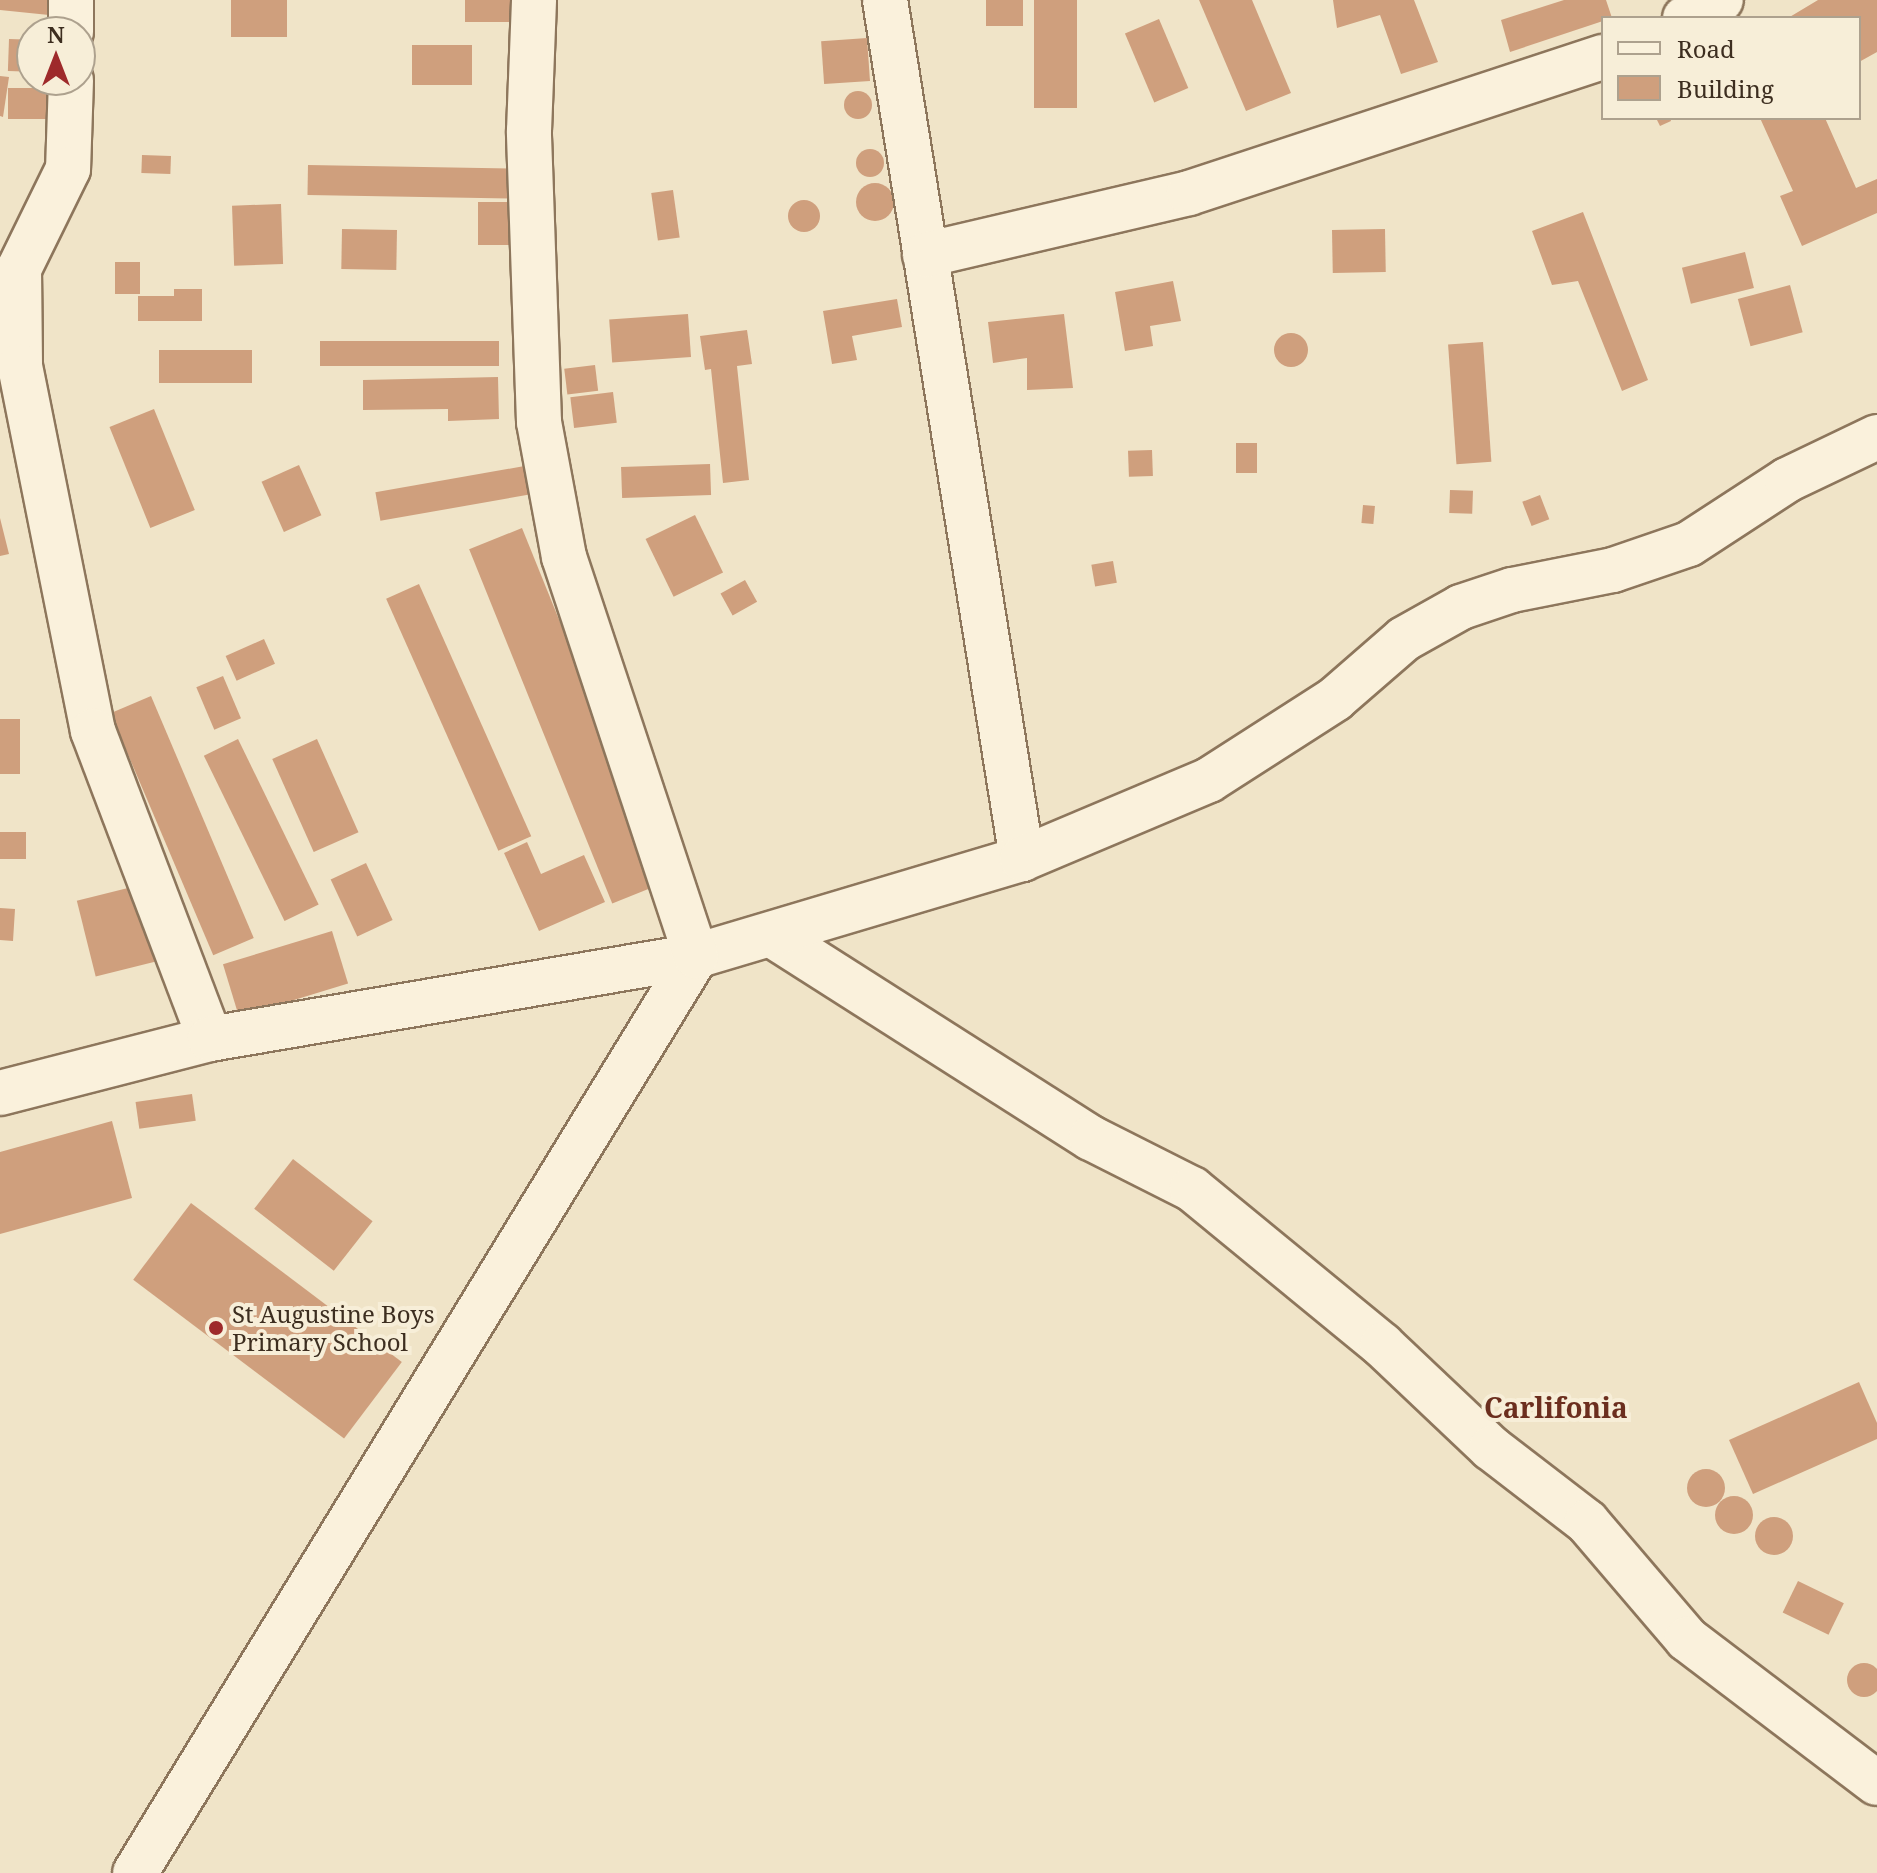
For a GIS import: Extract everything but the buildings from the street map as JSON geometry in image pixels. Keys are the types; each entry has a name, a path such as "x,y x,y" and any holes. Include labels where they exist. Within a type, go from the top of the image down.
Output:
{"street":[{"path":"135,1873 696,956 564,557 539,422 529,131 534,0"},
{"path":"885,0 1022,859"},
{"path":"1689,16 1721,0"},
{"path":"925,255 1189,193 1601,58"},
{"path":"70,96 68,169 19,269 20,366 93,731 210,1039"},
{"path":"0,1093 210,1039 696,956 1022,859 1209,780 1335,699 1404,639 1461,607 1512,590 1613,570 1689,544 1787,480 1877,437"},
{"path":"772,935 1091,1138 1192,1189 1382,1345 1491,1448 1587,1522 1687,1639 1877,1783"}],"place":[{"name":"St Augustine Boys Primary School","path":"216,1328"}],"district":[{"name":"Carlifonia","path":"1556,1407"}]}
